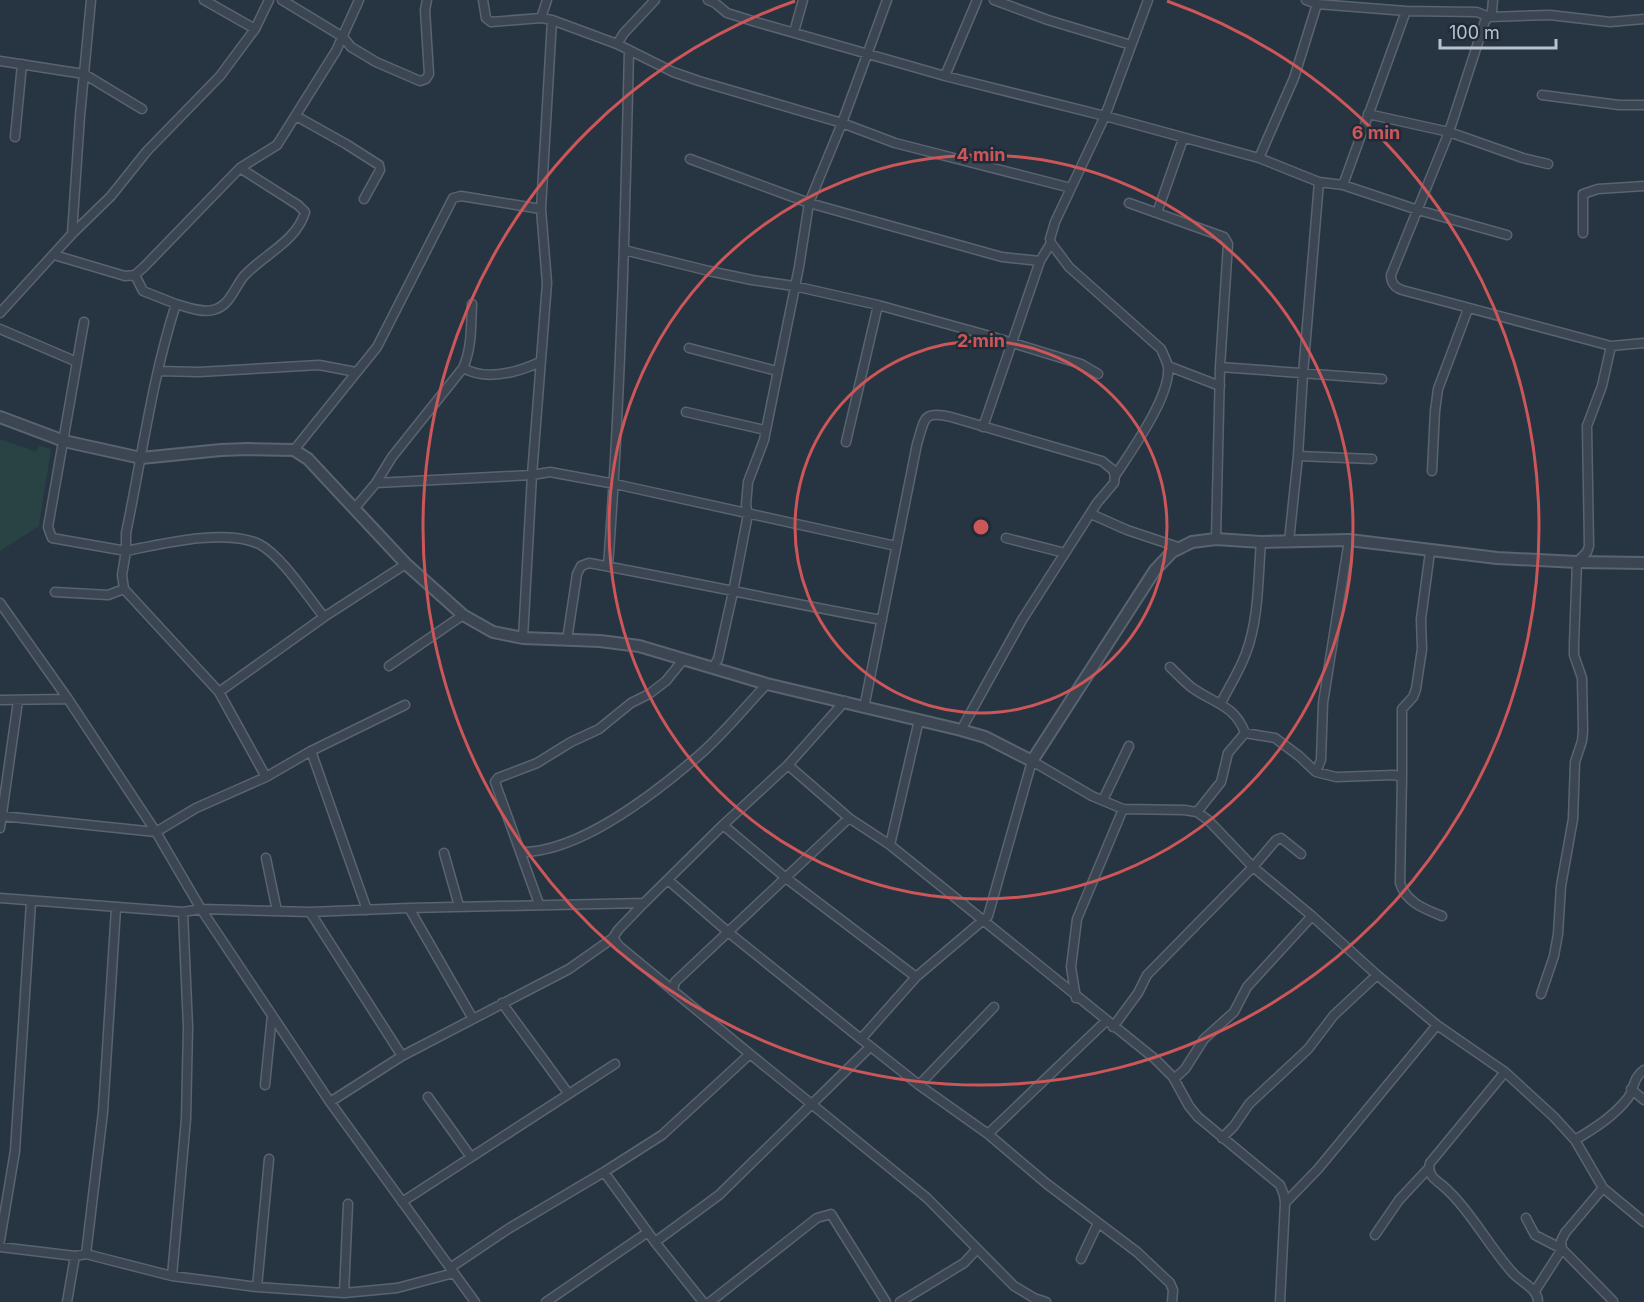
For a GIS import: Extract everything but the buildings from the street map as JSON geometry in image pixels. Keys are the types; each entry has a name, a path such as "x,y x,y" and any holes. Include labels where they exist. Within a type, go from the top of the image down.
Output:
{"street":[{"path":"72,234 92,0"},
{"path":"204,0 255,29"},
{"path":"0,313 72,234 111,196 147,150 220,76 255,29 268,0"},
{"path":"282,0 343,37 351,47 376,62 420,81 426,79 429,74 424,10 427,0"},
{"path":"54,255 125,276 135,275 240,168 277,145 343,37 359,0"},
{"path":"483,0 486,18 491,22 541,18 552,20 618,44 681,75 842,123 895,142 1071,188"},
{"path":"541,18 547,0"},
{"path":"618,44 624,33 655,0"},
{"path":"794,32 803,0"},
{"path":"712,667 718,659 734,592 748,514 746,505 748,482 764,440 809,203 869,53 887,0"},
{"path":"945,76 977,0"},
{"path":"994,0 1048,20 1131,45"},
{"path":"983,427 1040,261 1050,243 1055,222 1105,116 1148,0"},
{"path":"1306,0 1317,4 1406,11 1477,12 1489,17 1550,15 1610,22 1644,19"},
{"path":"1493,0 1492,11 1485,21 1449,132 1391,275 1391,282 1398,288 1468,309 1611,346 1644,343"},
{"path":"713,1 727,13 945,76 1105,116 1259,159 1319,182 1343,185 1418,210 1507,235"},
{"path":"1259,159 1294,78 1317,4"},
{"path":"1343,185 1406,11"},
{"path":"523,638 532,475 547,284 541,209 552,20"},
{"path":"608,566 615,484 624,250 628,50"},
{"path":"0,61 84,74 142,109"},
{"path":"15,137 22,64"},
{"path":"1542,95 1619,105 1644,105"},
{"path":"1368,114 1449,132 1523,158 1548,164"},
{"path":"296,116 379,165 380,170 364,199"},
{"path":"1157,213 1183,139"},
{"path":"690,159 809,203 1002,257 1040,261"},
{"path":"135,275 143,291 176,304 201,310 212,310 225,304 244,276 272,254 303,220 305,212 298,205 240,168"},
{"path":"1289,541 1298,456 1319,182"},
{"path":"1583,232 1583,194 1598,189 1644,186"},
{"path":"294,450 377,347 453,198 461,196 541,209"},
{"path":"1129,203 1224,237 1228,244 1220,367 1216,539"},
{"path":"961,730 1022,620 1097,503 1114,483 1115,476 1155,412 1166,381 1168,366 1161,349 1069,267 1050,243"},
{"path":"624,250 709,271 794,286 878,305 1081,364 1098,374"},
{"path":"176,304 158,371 126,533 122,575 124,589 219,692 266,777"},
{"path":"354,509 462,368 467,358 470,342 472,304"},
{"path":"846,442 878,305"},
{"path":"1432,471 1438,389 1468,309"},
{"path":"84,322 48,522 49,534 52,538 126,551 185,539 223,537 259,544 277,559 324,617"},
{"path":"0,329 77,362"},
{"path":"1541,994 1554,957 1558,934 1561,886 1573,819 1575,762 1583,731 1582,678 1574,655 1577,562 1587,552 1589,546 1587,426 1602,386 1611,346"},
{"path":"689,348 777,370"},
{"path":"462,368 482,375 501,374 540,362"},
{"path":"158,371 199,372 319,365 356,372"},
{"path":"1168,366 1220,386"},
{"path":"1220,367 1382,379"},
{"path":"686,412 765,430"},
{"path":"864,708 896,546 924,420 929,415 936,414 1102,461 1113,470 1115,476"},
{"path":"0,417 64,441 141,458 221,450 294,450 308,459 406,564 463,615 493,632 523,638 600,641 639,646 767,684 846,701 864,708 985,737 1123,809 1197,812 1209,820 1253,867 1312,916 1377,975 1437,1025 1505,1072 1554,1117 1575,1140 1603,1188 1611,1197 1644,1222"},
{"path":"1298,456 1372,459"},
{"path":"376,483 532,475 550,472 615,484 896,546"},
{"path":"1091,514 1121,528 1181,548"},
{"path":"1006,538 1065,553"},
{"path":"861,1039 916,977 988,916 1032,761 1155,570 1173,552 1192,542 1216,539 1261,542 1349,540 1430,552 1497,558 1644,563"},
{"path":"1316,772 1321,760 1323,704 1349,540"},
{"path":"1221,703 1246,653 1251,635 1261,542"},
{"path":"1430,552 1421,619 1422,649 1416,689 1413,697 1402,709 1400,883 1402,890 1422,909 1442,916"},
{"path":"567,640 577,574 581,566 589,563 882,620"},
{"path":"219,692 324,617 406,564"},
{"path":"55,592 108,595 124,589"},
{"path":"0,603 68,699 156,832 201,909 330,1102 474,1302"},
{"path":"389,666 463,615"},
{"path":"539,904 495,782 498,778 537,763 570,742 599,729 631,703 649,694 666,681 683,660"},
{"path":"1170,667 1191,687 1221,703 1239,719 1245,734"},
{"path":"522,852 534,852 580,839 656,790 698,756 767,684"},
{"path":"0,700 68,699"},
{"path":"0,828 18,701"},
{"path":"330,1102 402,1056 569,969 613,938 644,903 788,765 846,701"},
{"path":"2,816 156,832 196,808 266,777 311,751 405,705"},
{"path":"890,845 919,720"},
{"path":"1245,734 1275,738 1316,772 1336,777 1394,775 1402,777"},
{"path":"1197,812 1221,782 1228,753 1245,734"},
{"path":"1103,800 1129,746"},
{"path":"311,751 367,909"},
{"path":"788,765 849,818 890,845 1076,998 1155,1059 1173,1078 1193,1112 1280,1185 1285,1203 1280,1302"},
{"path":"1076,998 1071,967 1077,920 1123,809"},
{"path":"673,990 675,982 849,818"},
{"path":"723,825 786,878 916,977"},
{"path":"988,1134 1110,1024 1138,993 1147,975 1253,867 1278,838 1301,854"},
{"path":"444,853 459,906"},
{"path":"266,858 277,911"},
{"path":"668,880 728,932 870,1047 988,1134 1137,1252 1164,1277 1173,1290 1172,1302"},
{"path":"0,898 183,912 201,909 310,912 459,906 644,903"},
{"path":"0,1240 15,1151 31,902"},
{"path":"86,1254 103,1112 116,908"},
{"path":"409,908 473,1019"},
{"path":"172,1276 186,1119 188,1027 183,912"},
{"path":"310,912 402,1056"},
{"path":"1173,1078 1185,1069 1204,1039 1234,1012 1247,987 1312,916"},
{"path":"613,938 619,946 927,1198 1014,1286 1046,1302"},
{"path":"1222,1138 1234,1126 1249,1104 1308,1048 1334,1015 1377,975"},
{"path":"502,1003 568,1093"},
{"path":"919,1085 994,1007"},
{"path":"266,1085 272,1014"},
{"path":"1285,1203 1318,1169 1437,1025"},
{"path":"656,1242 719,1195 870,1047"},
{"path":"0,1247 75,1256 86,1254 172,1276 257,1287 344,1293 397,1288 452,1271 508,1229 662,1136 750,1054"},
{"path":"402,1202 615,1064"},
{"path":"1575,1140 1600,1125 1629,1096 1635,1078 1644,1070"},
{"path":"1375,1236 1399,1200 1428,1169 1430,1163 1505,1072"},
{"path":"1631,1089 1644,1100"},
{"path":"428,1097 471,1156"},
{"path":"257,1287 269,1159"},
{"path":"1428,1169 1431,1175 1456,1198 1514,1275 1535,1291 1538,1302"},
{"path":"604,1172 703,1302"},
{"path":"1535,1291 1562,1249 1561,1241 1565,1233 1603,1188"},
{"path":"344,1293 348,1204"},
{"path":"710,1302 818,1218 831,1214 886,1302"},
{"path":"1526,1218 1535,1235 1562,1249 1613,1301"},
{"path":"1081,1259 1098,1223"},
{"path":"546,1302 648,1232"},
{"path":"900,1302 964,1263 977,1249"},
{"path":"67,1302 75,1256"}],"green space":[{"path":"0,439 36,452 39,446 51,449 39,526 0,551"}]}
